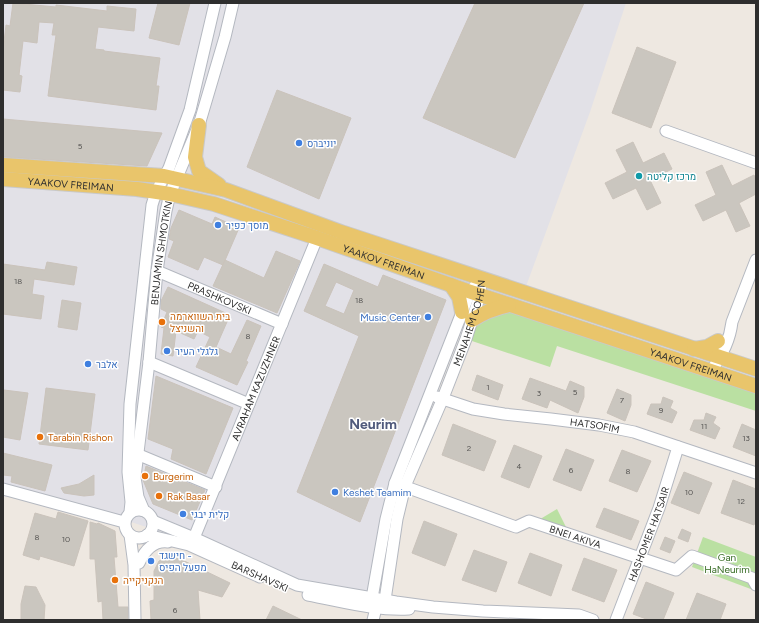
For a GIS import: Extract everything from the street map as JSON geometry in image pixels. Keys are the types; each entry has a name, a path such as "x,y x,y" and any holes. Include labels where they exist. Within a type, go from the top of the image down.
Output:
{"main road":[{"path":"199,125 196,157 200,171 226,190"},
{"name":"YAAKOV FREIMAN","path":"3,166 171,178 226,190 313,222 694,349 719,349 740,364 756,369"},
{"name":"YAAKOV FREIMAN","path":"3,179 118,187 163,193 214,204 317,238 475,294 756,386"},
{"path":"451,285 459,297 467,316 509,305"}],"street":[{"name":"BENJAMIN SHMOTKIN","path":"171,178 190,110 216,3"},
{"name":"BENJAMIN SHMOTKIN","path":"144,511 135,488 130,404 152,205 163,193 199,125 225,37 233,3"},
{"path":"666,131 756,163"},
{"name":"BENJAMIN SHMOTKIN","path":"130,512 131,502 128,472 133,453 149,362 157,271 166,211 163,193"},
{"name":"AVRAHAM KAZUZHNER","path":"192,541 216,487 317,238"},
{"path":"711,371 719,349 731,331 732,322 756,260"},
{"name":"PRASHKOVSKI","path":"157,271 282,324"},
{"name":"MENAHEM COHEN","path":"373,620 386,519 400,485 443,398 467,316 481,278"},
{"name":"MENAHEM COHEN","path":"385,600 397,519 400,485 430,395 467,316"},
{"path":"149,362 250,404"},
{"name":"HATSOFIM","path":"430,395 473,409 598,425 634,432 756,473"},
{"name":"HASHOMER HATSAIR","path":"616,620 659,508 678,447"},
{"path":"133,453 216,487"},
{"name":"BNEI AKIVA","path":"400,485 516,527 529,521 676,570 692,556 755,580"},
{"path":"3,489 124,522"},
{"path":"135,620 134,564 130,535 126,530 124,522 130,512 137,510 144,511 150,515 153,521 152,528 144,537 139,548 140,620"},
{"name":"BARSHAVSKI","path":"153,521 192,541 297,585 374,603"},
{"path":"130,535 133,537 144,537"},
{"name":"BARSHAVSKI","path":"144,537 192,541"},
{"path":"139,563 143,555 153,544 165,541 192,541"},
{"path":"374,603 385,600 433,607 483,611 579,615 593,620"},
{"path":"374,603 395,610 433,607"}],"shaded area":[{"path":"3,3 626,3 590,112 521,300 478,287 401,485 377,599 297,585 193,542 131,522 3,496"}],"green space":[{"path":"480,295 756,386 756,411 557,346 550,367 466,339"},
{"path":"557,509 568,531 537,521"},
{"name":"Gan HaNeurim","path":"703,537 756,557 756,591 692,567"}],"building":[{"path":"13,3 56,7 56,5 107,11 107,6 136,9 134,31 98,27 95,49 160,58 156,86 159,86 156,110 48,96 56,35 52,35 54,23 39,22 37,43 23,41 19,75 22,76 20,92 3,90 3,50 6,25 10,26"},
{"path":"158,3 190,3 179,45 149,38"},
{"path":"475,3 584,3 515,158 423,118"},
{"path":"637,47 676,62 651,128 612,113"},
{"name":"יוניברס","path":"277,90 351,118 319,199 247,167"},
{"path":"3,119 162,133 147,166 3,157"},
{"name":"מרכז קליטה","path":"633,142 643,163 664,153 672,169 650,180 661,203 647,210 636,188 613,199 605,183 627,172 616,150"},
{"path":"722,165 732,186 754,175 756,180 756,194 739,203 750,226 736,232 726,210 703,221 695,205 716,195 706,172"},
{"path":"179,210 212,224 215,217 239,228 223,265 204,257 198,270 168,257 174,241 169,239 171,228"},
{"path":"276,251 300,261 277,313 213,286 225,260 264,278"},
{"path":"47,262 77,267 74,285 34,279 32,294 44,296 41,319 3,314 3,264 45,270"},
{"path":"324,264 378,287 383,275 446,300 360,522 297,492 359,336 304,311","holes":["336,282 354,290 344,314 325,306"]},
{"path":"168,287 230,315 216,347 231,354 247,320 261,326 246,361 248,362 237,385 196,367 210,337 198,331 194,339 176,331 173,356 161,354 164,328 161,327 167,312 161,309 161,301"},
{"path":"62,300 81,303 77,330 58,327"},
{"path":"477,375 503,385 498,400 472,390"},
{"path":"156,376 233,408 206,474 171,459 173,449 148,439"},
{"path":"530,378 566,391 570,381 584,387 584,397 578,413 550,400 547,408 522,399"},
{"path":"46,388 95,394 88,450 39,444"},
{"path":"617,389 631,395 631,405 625,421 607,413"},
{"path":"4,390 28,393 20,440 3,437"},
{"path":"663,397 673,401 670,408 677,412 672,423 647,414 651,404 661,404"},
{"path":"706,413 716,417 713,423 720,428 715,439 690,430 694,420 704,420"},
{"path":"453,424 496,441 484,471 442,455"},
{"path":"742,424 756,430 756,456 733,447"},
{"path":"514,445 542,456 529,488 501,477"},
{"path":"566,449 594,460 581,491 553,480"},
{"path":"622,450 651,461 637,492 609,481"},
{"path":"3,453 52,465 45,491 11,482 12,476 3,475"},
{"path":"146,466 205,490 192,520 153,504 143,480"},
{"path":"684,472 712,483 699,514 671,503"},
{"path":"94,475 94,495 84,496 64,493 61,488 79,484"},
{"path":"733,480 756,489 756,518 754,525 721,513"},
{"path":"604,508 639,521 631,540 596,527"},
{"path":"58,512 88,521 74,566 40,556 39,560 23,555 35,513 56,519"},
{"path":"424,521 457,534 445,566 412,553"},
{"path":"90,522 98,523 115,531 117,557 114,557 118,607 128,607 128,620 103,620 102,601 98,602 95,559 90,559"},
{"path":"682,529 691,533 688,542 678,538"},
{"path":"665,537 675,541 670,553 660,549"},
{"path":"474,550 507,562 496,592 462,580"},
{"path":"530,553 562,565 551,596 518,583"},
{"path":"169,556 176,557 230,583 222,597 198,590 200,620 151,620 150,601 154,600 154,571 159,561"},
{"path":"584,558 617,570 604,602 572,590"},
{"path":"646,582 674,593 663,620 649,620 633,614"},
{"path":"25,586 36,587 45,605 44,620 21,620 21,604"},
{"path":"697,593 726,604 720,620 686,620"},
{"path":"273,606 302,620 266,620"}],"place":[{"name":"יוניברס","path":"299,143"},
{"name":"מרכז קליטה","path":"639,176"},
{"name":"מוסך כפיר","path":"218,225"},
{"name":"Music Center","path":"428,317"},
{"name":"בית השווארמה והשניצל","path":"162,322"},
{"name":"גלגלי העיר","path":"167,351"},
{"name":"אלבר","path":"88,364"},
{"name":"Tarabin Rishon","path":"40,437"},
{"name":"Burgerim","path":"145,476"},
{"name":"Keshet Teamim","path":"335,492"},
{"name":"Rak Basar","path":"159,496"},
{"name":"קלית יבגי","path":"183,514"},
{"name":"חישגד - מפעל הפיס","path":"151,561"},
{"name":"הנקניקייה","path":"115,580"}],"district":[{"name":"Neurim","path":"373,424"}]}
